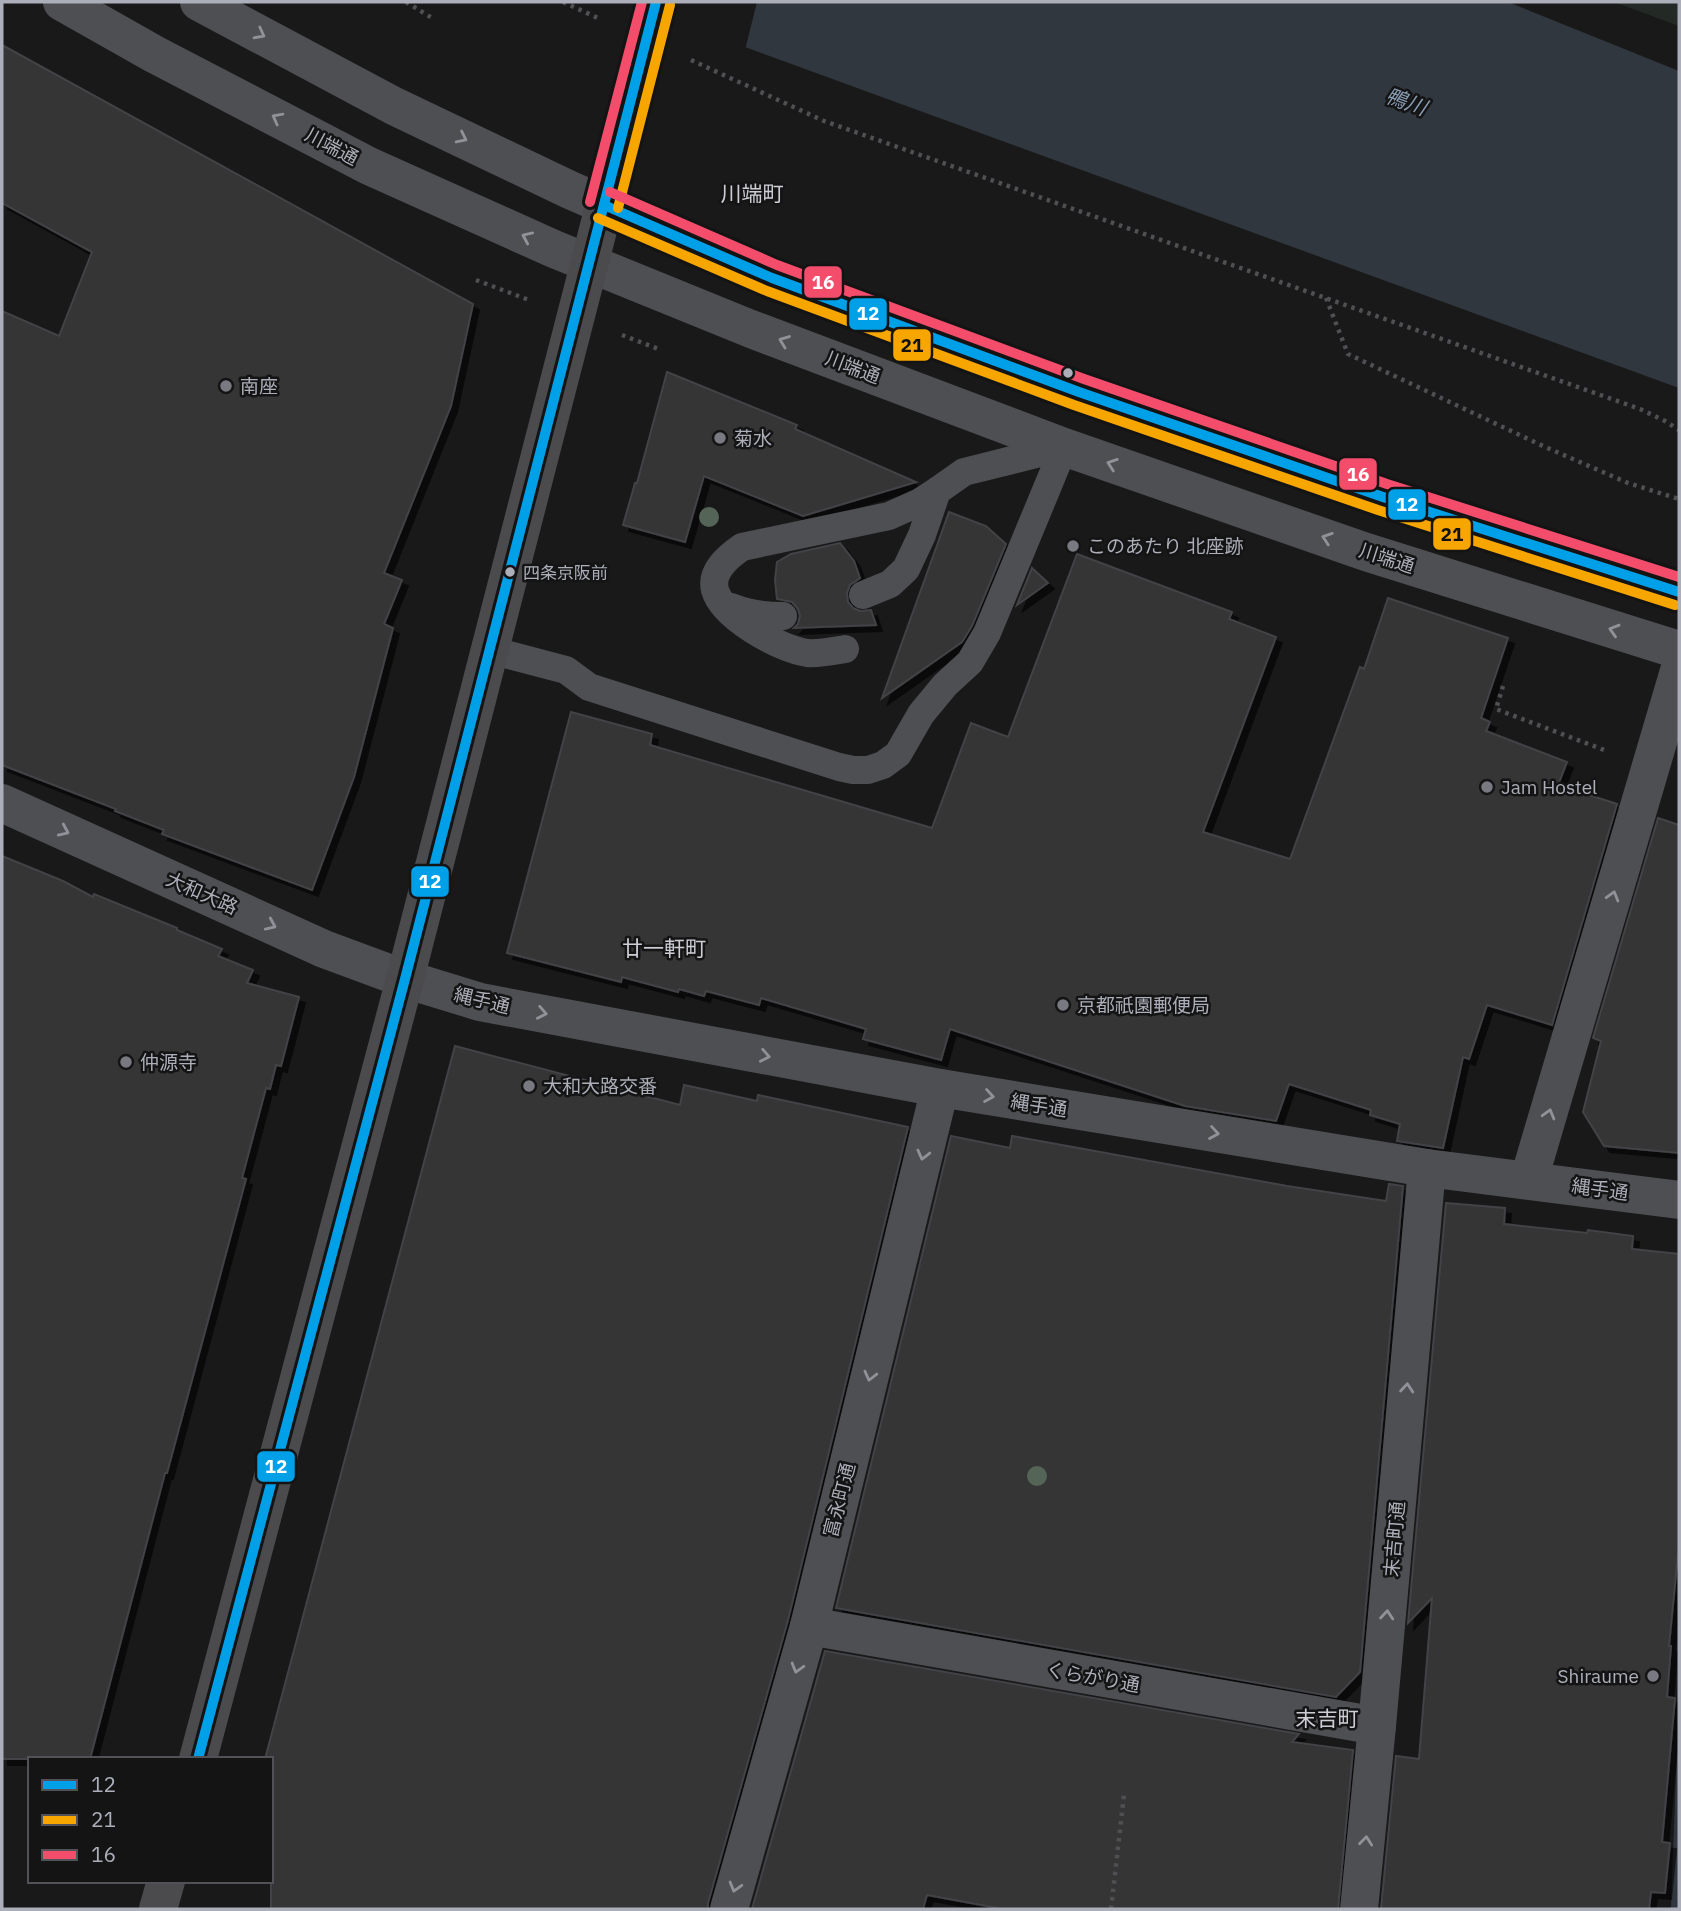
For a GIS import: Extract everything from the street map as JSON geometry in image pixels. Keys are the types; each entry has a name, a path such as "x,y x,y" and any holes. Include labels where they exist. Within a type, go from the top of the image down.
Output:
{"main road":[{"path":"199,1757 405,979 656,2"},
{"path":"158,1909 165,1883"}],"street":[{"name":"川端通","path":"62,2 369,166 554,249 751,329 1063,446 1366,552 1679,650"},
{"path":"200,2 394,106 604,205 772,278 1079,392 1383,497 1679,592"},
{"path":"1529,1179 1679,671"},
{"name":"大和大路","path":"2,803 324,949 405,979"},
{"name":"縄手通","path":"405,979 480,1002 940,1088 1427,1168 1679,1200"},
{"name":"富永町通","path":"729,1909 809,1626 940,1088"},
{"name":"末吉町通","path":"1359,1909 1427,1168"},
{"name":"くらがり通","path":"809,1626 1377,1726"}],"lane":[{"path":"845,649 809,653 789,648 752,630 723,604 714,589 717,573 725,559 742,547 889,516 920,502 964,472 1063,446"},
{"path":"490,650 566,670 589,687 839,767 868,770 883,765 898,754 921,714 945,685 970,662 987,633 1063,446"},
{"path":"863,595 890,584 906,569 922,535 937,491"},
{"path":"723,604 741,611 783,616"}],"path":[{"path":"406,2 432,18"},
{"path":"563,2 600,19"},
{"path":"688,59 824,121 1640,409 1679,430"},
{"path":"1326,298 1348,354 1543,446 1629,483 1679,499"},
{"path":"1503,686 1496,709 1611,753"},
{"path":"1111,1909 1125,1795"}],"shaded area":[{"path":"1614,2 1679,2 1679,26"}],"water":[{"name":"鴨川","path":"643,2 1508,2 1679,71 1679,388 745,47"},
{"path":"1679,1692 1679,1909 1671,1909"}],"pier":[{"path":"640,2 757,2 745,50"}],"building":[{"path":"2,45 473,304 451,406 384,573 402,580 384,624 393,628 354,777 312,890 162,834 164,830 115,811 116,809 2,765 2,311 59,336 92,252 2,203"},
{"path":"667,372 797,425 795,429 916,482 803,516 704,476 685,542 623,525"},
{"path":"949,512 986,526 1006,544 972,626 962,642 882,698"},
{"path":"840,543 854,561 860,578 850,585 848,602 860,611 871,610 876,625 794,628 800,616 798,609 792,602 777,599 777,562 791,554"},
{"path":"1077,554 1232,612 1229,619 1276,637 1203,832 1290,859 1360,667 1364,669 1388,598 1508,638 1481,718 1490,722 1486,731 1567,762 1558,785 1617,804 1552,1025 1487,1005 1469,1059 1463,1057 1443,1148 1397,1141 1400,1124 1370,1115 1371,1110 1289,1084 1276,1121 1185,1106 950,1029 941,1060 863,1039 866,1029 761,998 759,1005 706,991 704,996 679,989 678,992 622,977 621,982 507,953 571,712 652,734 650,745 932,828 971,723 1008,737"},
{"path":"1032,568 1048,583 1017,605"},
{"path":"1658,818 1679,825 1679,1153 1604,1146 1583,1112 1601,1041 1593,1038"},
{"path":"2,856 63,881 93,897 94,894 222,949 218,956 253,970 247,983 299,997 281,1066 276,1065 270,1089 266,1088 242,1178 246,1179 91,1757 2,1759"},
{"path":"455,1046 680,1105 684,1085 757,1101 758,1095 908,1127 788,1620 708,1909 271,1909 273,1757 266,1757"},
{"path":"951,1136 1010,1148 1012,1136 1287,1186 1386,1201 1389,1184 1403,1186 1360,1672 1336,1697 836,1608"},
{"path":"1446,1203 1505,1208 1504,1224 1633,1236 1632,1249 1679,1254 1679,1543 1667,1697 1675,1698 1662,1842 1670,1843 1665,1893 1651,1892 1649,1909 1381,1909 1396,1756 1419,1759 1432,1598 1408,1623"},
{"path":"825,1651 1299,1734 1292,1742 1353,1750 1338,1909 1003,1909 927,1895 923,1909 752,1909"}],"transit line":[{"name":"16","path":"590,202 642,2"},
{"name":"12","path":"199,1757 405,979 656,2"},
{"name":"21","path":"618,208 670,5"},
{"name":"16","path":"610,192 777,265 1084,379 1387,484 1679,577"},
{"name":"12","path":"604,205 772,278 1079,392 1383,497 1679,592"},
{"name":"21","path":"598,218 767,291 1074,405 1378,510 1675,605"}],"place":[{"name":"南座","path":"226,386"},
{"name":"菊水","path":"720,438"},
{"name":"このあたり 北座跡","path":"1073,546"},
{"name":"四条京阪前","path":"510,572"},
{"name":"Jam Hostel","path":"1487,787"},
{"name":"京都祇園郵便局","path":"1063,1005"},
{"name":"仲源寺","path":"126,1062"},
{"name":"大和大路交番","path":"529,1086"},
{"name":"Shiraume","path":"1653,1676"}],"district":[{"name":"川端町","path":"752,194"},
{"name":"廿一軒町","path":"664,949"},
{"name":"末吉町","path":"1327,1719"}]}
